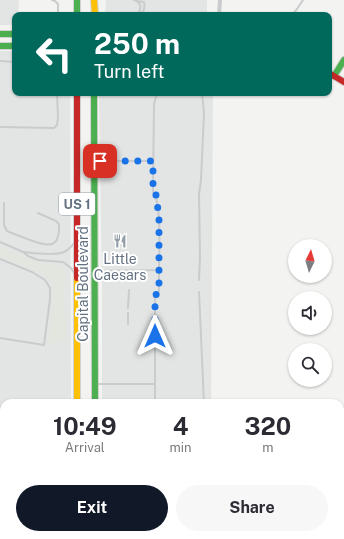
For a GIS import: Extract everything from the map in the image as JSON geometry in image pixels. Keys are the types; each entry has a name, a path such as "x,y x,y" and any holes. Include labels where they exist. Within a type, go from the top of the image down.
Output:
{"main road":[{"path":"77,0 77,12"},
{"path":"94,0 95,12"},
{"path":"0,34 12,34"},
{"path":"0,46 12,46"},
{"path":"344,60 332,74 344,82"},
{"name":"Capital Boulevard","path":"77,96 77,399"},
{"name":"Capital Boulevard","path":"94,96 95,399"}],"street":[{"path":"219,12 220,0"}],"lane":[{"path":"52,0 56,1 58,4 58,12"},
{"path":"135,0 140,3 139,12"},
{"path":"135,0 144,2 145,9 143,12"},
{"path":"294,12 303,0"},
{"path":"0,61 12,62"},
{"path":"0,127 54,128 57,125 58,118 57,96"},
{"path":"155,399 155,296 159,291 160,270 159,217 156,195 153,192 154,104 156,96"},
{"path":"199,280 199,194 204,113 202,96"},
{"path":"95,161 153,161"},
{"path":"4,204 4,225 7,231 42,244 52,244 56,241 58,236 59,224 56,221 38,213"},
{"path":"23,252 35,254 60,253 74,244 77,237"},
{"path":"0,242 38,260 63,262 71,268 77,281"},
{"path":"0,259 32,272 45,280 50,288 44,345 0,338"},
{"path":"94,271 160,270"},
{"path":"128,308 129,290"},
{"path":"199,292 204,399"},
{"path":"128,313 128,324"},
{"path":"95,384 155,384"}],"shaded area":[{"path":"0,0 19,0 18,12 12,12 12,25 0,25"},
{"path":"106,0 207,0 207,12 105,12"},
{"path":"0,51 12,51 12,96 70,96 71,399 0,399"},
{"path":"99,96 213,96 211,399 102,399"},
{"path":"0,247 39,263 38,272 0,256"},
{"path":"41,263 58,265 66,270 64,304 67,340 55,341 50,346 47,343 54,290 50,279 40,271"}],"traffic: fast":[{"path":"77,0 77,12"},
{"path":"0,34 12,34"},
{"path":"0,46 12,46"},
{"path":"334,76 344,60"},
{"path":"94,96 95,399"}],"traffic: slow":[{"path":"94,0 95,12"},
{"path":"77,278 77,399"}],"traffic: jam":[{"path":"332,75 344,82"},
{"path":"77,96 77,278"}],"place":[{"name":"Little Caesars","path":"120,241"}],"route":[{"path":"100,161 153,161 153,192 156,195 159,217 159,291 155,296 155,336"}]}
